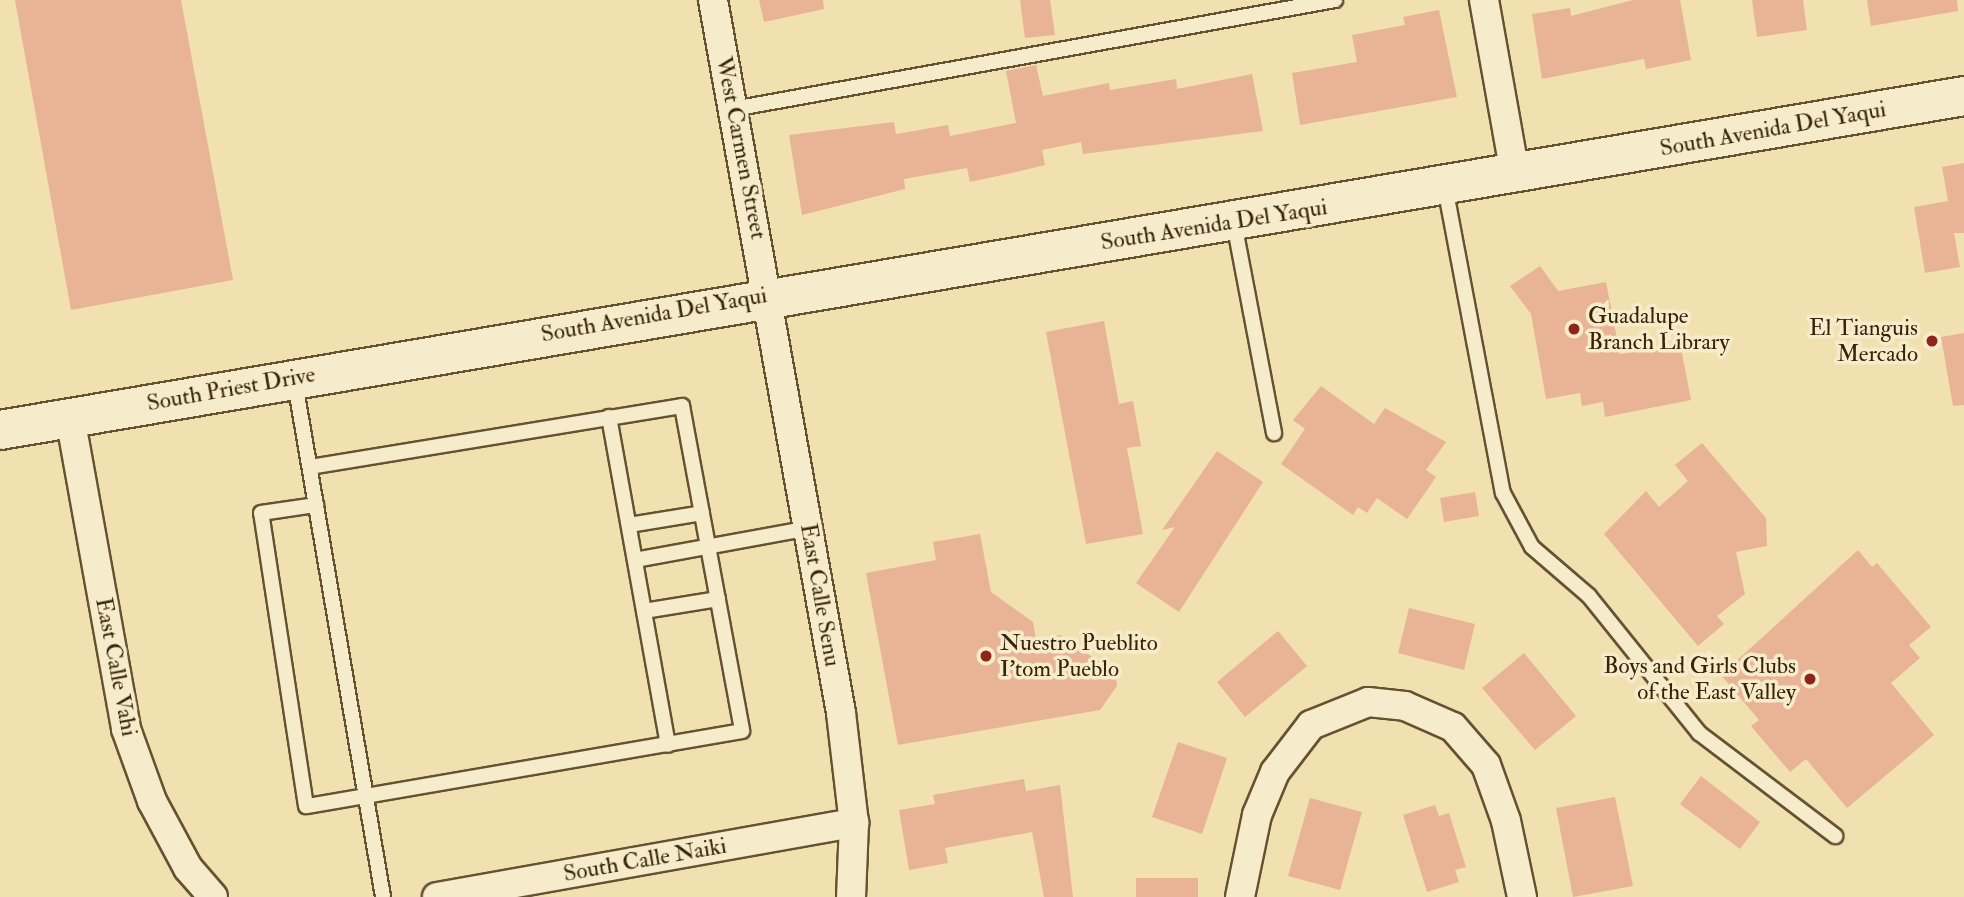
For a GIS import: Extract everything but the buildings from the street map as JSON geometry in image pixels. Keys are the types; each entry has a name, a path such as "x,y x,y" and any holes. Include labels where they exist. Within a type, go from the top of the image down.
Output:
{"street":[{"name":"West Carmen Street","path":"713,0 768,295"},
{"path":"1484,0 1516,174"},
{"name":"South Avenida Del Yaqui","path":"463,349 768,295 1234,223 1964,96"},
{"name":"East Calle Senu","path":"768,295 854,823 851,897"},
{"name":"South Priest Drive","path":"0,430 463,349"},
{"name":"East Calle Vahi","path":"70,417 126,729 152,802 188,868 213,897"},
{"path":"1240,897 1257,815 1275,772 1311,724 1368,702 1405,706 1453,727 1486,765 1506,821 1522,897"},
{"name":"South Calle Naiki","path":"437,897 559,886 854,823"}],"lane":[{"path":"733,109 1335,0"},
{"path":"1444,186 1503,493 1532,547 1590,596 1699,733 1835,836"},
{"path":"1234,223 1274,433"},
{"path":"294,378 383,897"},
{"path":"310,467 682,406 742,731 366,798 306,806 261,513 316,505"},
{"path":"610,417 668,744"},
{"path":"629,525 702,513"},
{"path":"635,560 808,528"},
{"path":"644,611 718,598"}],"place":[{"name":"Guadalupe Branch Library","path":"1574,329"},
{"name":"El Tianguis Mercado","path":"1932,341"},
{"name":"Nuestro Pueblito I'tom Pueblo","path":"986,656"},
{"name":"Boys and Girls Clubs of the East Valley","path":"1810,679"}]}
